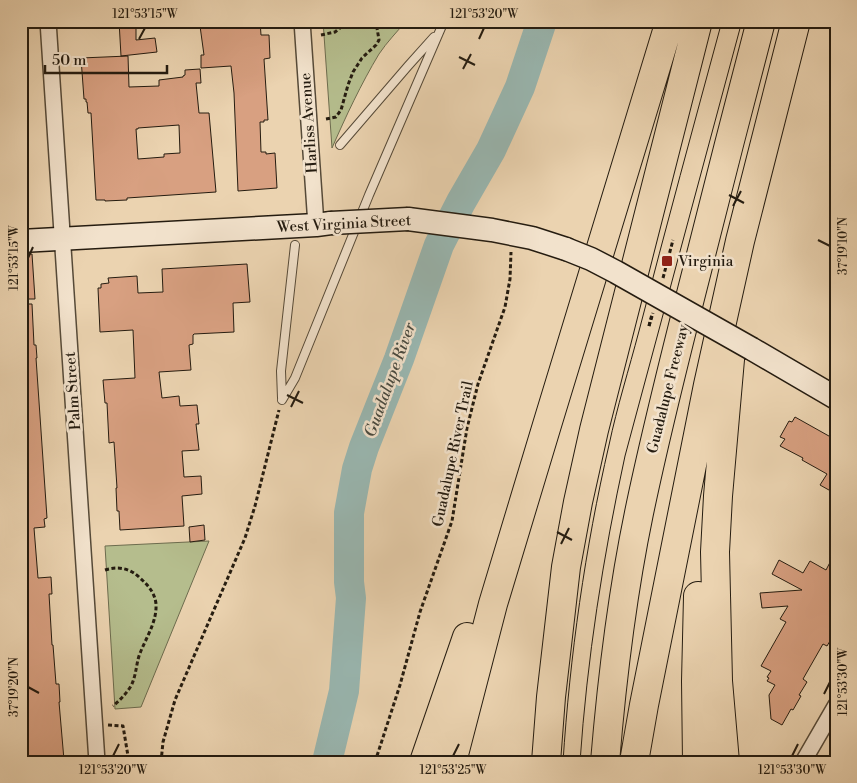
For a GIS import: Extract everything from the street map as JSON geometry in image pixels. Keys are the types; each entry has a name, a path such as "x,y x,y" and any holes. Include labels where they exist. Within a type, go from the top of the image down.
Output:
{"highway":[{"path":"452,762 493,604 670,21"},
{"path":"546,762 551,698 566,567 582,484 596,420 698,21"},
{"name":"Guadalupe Freeway","path":"605,762 616,654 626,584 653,445 761,21"},
{"path":"634,762 708,385 742,232 796,21"},
{"path":"697,762 696,681 698,613 704,514 712,437 734,302 773,113"},
{"path":"725,762 718,681 715,552 734,302"},
{"path":"424,762 480,600 547,425"}],"street":[{"name":"Palm Street","path":"48,21 97,762"},
{"name":"Harliss Avenue","path":"302,21 324,224"},
{"name":"West Virginia Street","path":"21,241 418,220 503,232 532,238 591,259 834,394"},
{"path":"803,762 836,705"}],"lane":[{"path":"282,400 295,378 444,21"},
{"path":"340,146 439,32"},
{"path":"282,400 282,371 295,245"}],"path":[{"path":"321,35 335,32 346,23 353,21"},
{"path":"326,119 336,117 341,110 353,72 362,58 379,40 377,28 370,21"},
{"name":"Guadalupe River Trail","path":"375,762 400,684 420,612 452,521 467,428 478,384 506,307 510,279 503,232"},
{"path":"664,276 673,240"},
{"path":"650,326 653,312"},
{"path":"161,762 175,700 246,538 282,400"},
{"path":"104,570 112,568 125,569 136,574 154,594 156,605 155,617 141,652 136,673 124,695 113,706"},
{"path":"95,726 123,726 129,762"}],"green space":[{"path":"323,21 406,21 372,65 332,148"},
{"path":"209,541 141,707 115,709 105,546"}],"building":[{"path":"119,21 136,21 136,40 155,38 157,52 121,56"},
{"path":"230,21 260,21 261,35 269,35 270,58 264,59 268,120 260,122 261,152 266,152 266,154 275,153 277,188 238,191 231,66 201,68 201,55 204,55 200,26 230,23"},
{"path":"128,56 129,87 159,86 159,80 183,77 185,70 200,69 201,83 196,83 199,113 209,113 216,192 127,198 127,200 96,200 91,113 88,113 87,102 84,99 81,58","holes":["179,125 180,153 164,154 164,157 138,159 136,129"]},
{"path":"21,254 32,254 35,299 21,299"},
{"path":"247,264 250,302 233,303 234,332 194,334 193,344 189,345 191,370 159,372 162,398 179,396 180,406 197,405 199,424 196,424 199,450 182,451 184,477 201,476 202,494 182,496 184,526 120,530 119,511 117,511 114,442 109,443 107,403 105,403 103,380 135,378 133,330 100,332 98,288 101,288 101,284 109,283 108,278 137,276 138,293 163,292 162,269"},
{"path":"21,304 32,304 34,345 36,345 47,518 44,519 45,527 34,528 38,578 51,577 52,594 49,594 52,645 56,684 59,684 64,760 43,762 21,762 21,744 23,744 21,720"},
{"path":"795,417 836,440 836,494 820,485 827,474 780,446 785,439 780,437 789,421 792,422"},
{"path":"204,525 205,540 190,542 189,527"},
{"path":"836,551 836,631 827,646 823,644 803,679 807,682 799,695 801,696 782,725 771,719 769,695 775,685 767,681 771,671 761,666 786,622 780,619 788,606 762,608 760,593 802,590 772,574 779,560 803,573 810,561 826,570"}],"waterway":[{"name":"Guadalupe River","path":"327,762 344,691 351,598 349,582 349,513 357,469 399,359 439,245 491,150 520,87 542,21"}],"tram line":[{"path":"563,762 574,642 600,484 619,402 722,21"},
{"path":"580,762 597,608 625,456 742,21"}],"place":[{"name":"Virginia","path":"667,261"}]}
